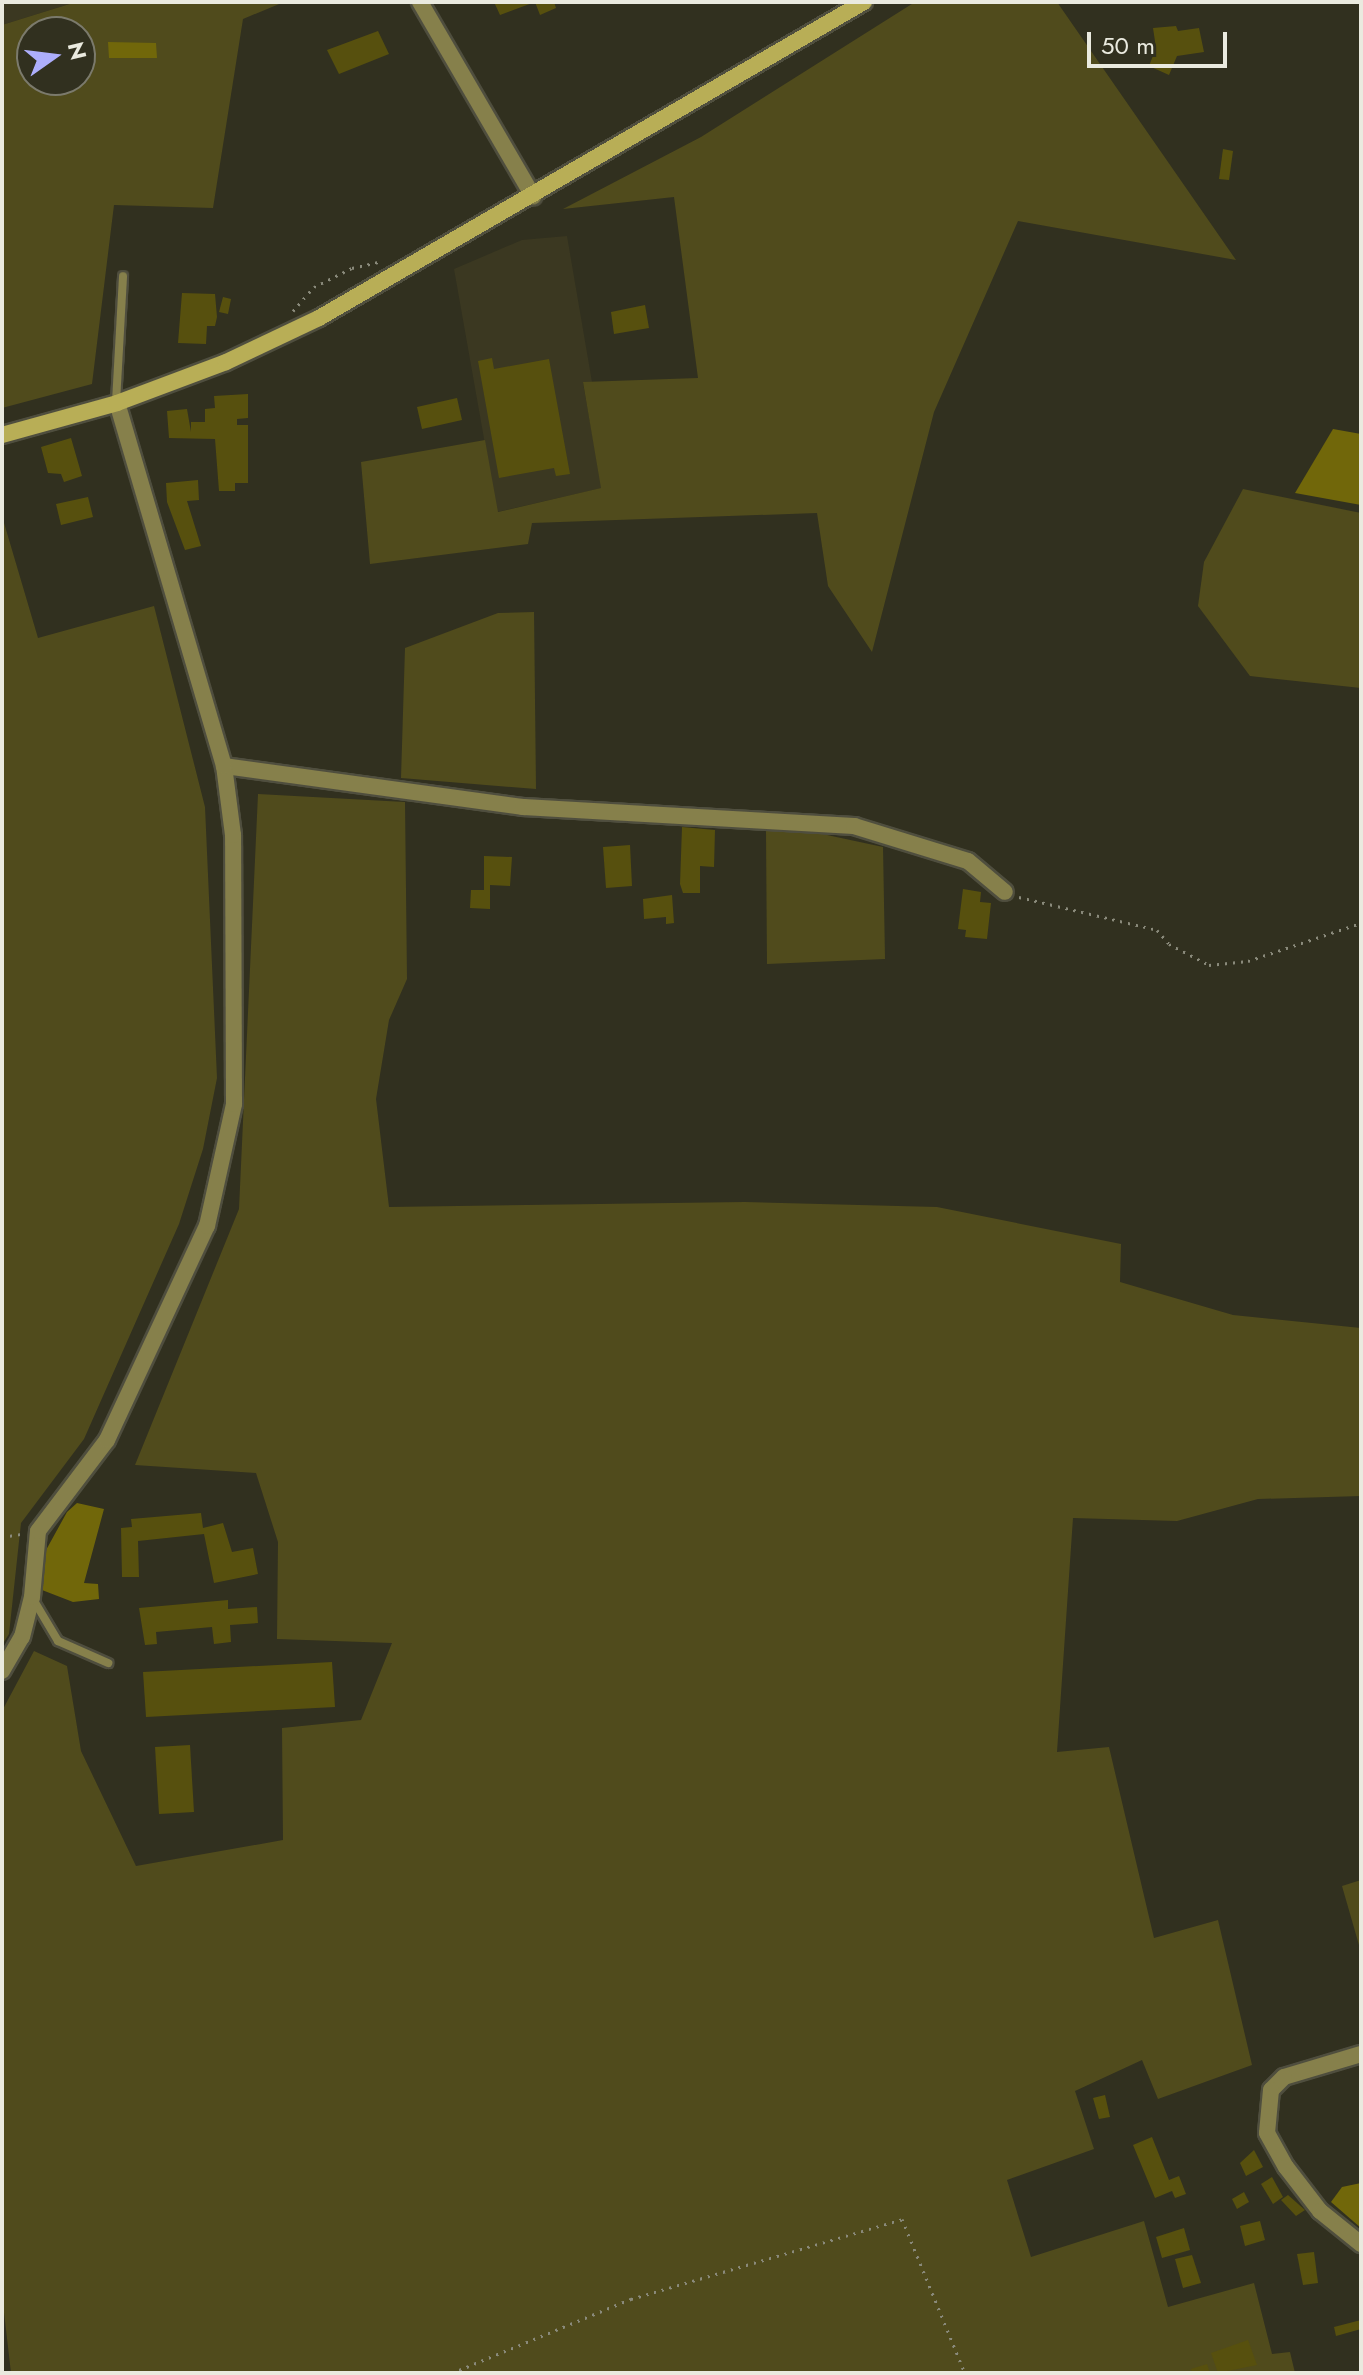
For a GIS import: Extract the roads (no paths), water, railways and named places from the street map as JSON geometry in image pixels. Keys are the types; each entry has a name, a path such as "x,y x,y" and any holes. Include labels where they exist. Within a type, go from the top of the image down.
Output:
{"main road":[{"path":"2,435 117,403 226,362 319,318 864,2"}],"street":[{"path":"420,2 533,196"},
{"path":"2,1671 22,1637 32,1597 38,1531 107,1440 207,1226 227,1152 237,1045 233,835 224,766 117,403"},
{"path":"224,766 523,807 854,826 968,861 1005,892"},
{"path":"1361,2054 1284,2077 1271,2090 1267,2133 1286,2167 1320,2211 1361,2244"}],"lane":[{"path":"117,403 123,276"},
{"path":"32,1597 58,1641 108,1663"}]}
